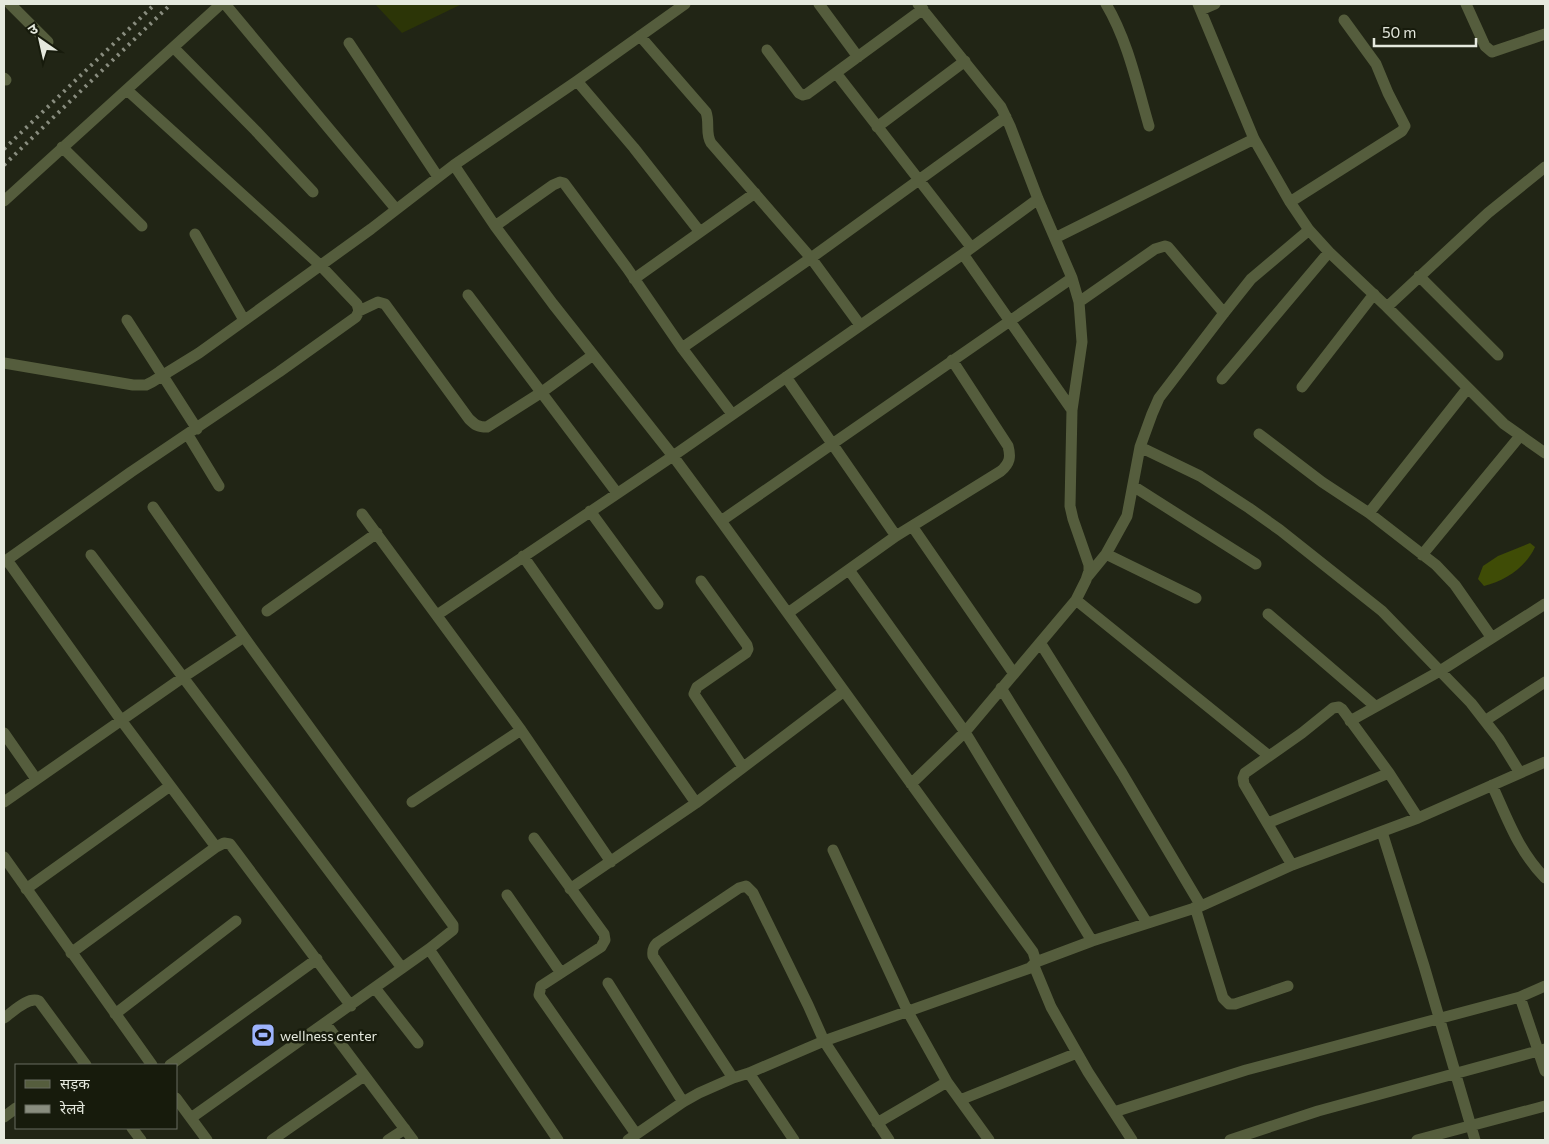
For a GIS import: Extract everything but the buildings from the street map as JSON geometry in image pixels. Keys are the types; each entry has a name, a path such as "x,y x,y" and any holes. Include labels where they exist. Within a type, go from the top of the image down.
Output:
{"street":[{"path":"10,4 48,42"},
{"path":"4,201 223,4 396,209"},
{"path":"4,363 140,386 146,385 199,353 371,229 454,165 577,82 686,4"},
{"path":"819,4 858,57"},
{"path":"1106,4 1126,46 1149,126"},
{"path":"1216,4 1200,7 1254,139 1290,202 1310,230 1329,252 1374,294 1467,389 1504,424 1545,453"},
{"path":"1466,4 1485,46 1492,52 1545,34"},
{"path":"768,50 799,93 803,95 812,91 858,57 921,6 993,95 1006,117 1072,278 1079,302 1082,342 1072,410 1070,506 1089,565 1088,576"},
{"path":"1290,202 1402,131 1405,126 1388,94 1376,64 1344,20"},
{"path":"640,36 706,112 708,139 811,258 860,325"},
{"path":"350,43 438,177"},
{"path":"174,48 313,192"},
{"path":"877,127 964,61"},
{"path":"836,73 919,179 967,250 1009,320 1072,410"},
{"path":"577,82 634,148 700,232"},
{"path":"128,90 320,265 357,304 359,311"},
{"path":"682,348 811,258 1006,117"},
{"path":"1055,238 1254,139"},
{"path":"62,147 142,226"},
{"path":"454,165 495,226 553,304 673,456 721,521 1033,952 1035,964 1051,1007 1132,1140"},
{"path":"1387,307 1488,213 1545,167"},
{"path":"495,226 552,185 560,182 564,183 682,348 732,414"},
{"path":"634,279 755,193"},
{"path":"437,615 673,456 1038,199"},
{"path":"911,784 965,732 1041,644 1076,600 1088,576 1106,554 1127,516 1140,447 1159,398 1251,279 1310,230"},
{"path":"195,234 244,320"},
{"path":"1079,302 1155,249 1165,246 1168,247 1224,313"},
{"path":"1222,379 1329,252"},
{"path":"1419,276 1498,355"},
{"path":"721,521 1072,278"},
{"path":"1302,387 1374,294"},
{"path":"468,296 617,493"},
{"path":"216,848 5,561 131,472 193,432 279,372 356,316 359,311 378,302 381,301 385,304 475,425 487,427 542,392 593,355"},
{"path":"127,320 163,375 219,486"},
{"path":"788,613 896,536 1001,471 1009,464 1008,446 952,360"},
{"path":"786,377 896,536"},
{"path":"1369,513 1467,389"},
{"path":"1258,434 1322,482 1369,513 1440,569 1456,585 1492,638"},
{"path":"1422,555 1520,436"},
{"path":"1140,447 1200,476 1280,530 1382,610 1486,720 1507,749 1520,773"},
{"path":"1133,486 1256,564"},
{"path":"153,507 244,637 451,922 453,930 429,950 326,1024 191,1118"},
{"path":"590,511 658,604"},
{"path":"362,514 378,533 521,730 611,862"},
{"path":"912,526 1014,674"},
{"path":"267,611 378,533"},
{"path":"1106,554 1196,598"},
{"path":"91,555 402,968"},
{"path":"523,556 696,803"},
{"path":"849,570 965,732 1092,941"},
{"path":"701,581 747,644 748,649 746,653 697,687 694,694 743,767"},
{"path":"1076,600 1269,756"},
{"path":"1350,721 1440,671 1545,604"},
{"path":"1268,614 1375,706"},
{"path":"4,802 244,637"},
{"path":"1041,644 1122,773 1198,906 1223,998 1229,1004 1235,1004 1288,986"},
{"path":"1486,720 1545,682"},
{"path":"1002,688 1147,923"},
{"path":"570,889 696,803 844,691"},
{"path":"1292,865 1244,784 1243,778 1245,773 1302,733 1333,708 1339,707 1350,721 1389,773 1418,818"},
{"path":"412,802 521,730"},
{"path":"4,733 36,779"},
{"path":"534,838 604,934 605,940 601,947 541,986 539,995 632,1137 683,1102 733,1078 824,1041 1030,968 1035,964 1092,941 1198,906 1292,865 1418,818 1545,762"},
{"path":"1268,823 1389,773"},
{"path":"1492,785 1522,849 1530,862 1545,878"},
{"path":"26,889 170,786"},
{"path":"1382,832 1440,1020 1469,1126 1475,1140"},
{"path":"71,953 216,848 224,843 230,844 350,1006"},
{"path":"833,850 908,1012 947,1082 989,1140"},
{"path":"4,857 151,1064"},
{"path":"733,1078 652,952 653,947 657,943 740,888 746,886 752,893 824,1041 889,1140"},
{"path":"507,895 561,973"},
{"path":"115,1014 236,921"},
{"path":"429,950 558,1140"},
{"path":"171,1064 317,959"},
{"path":"608,983 683,1102"},
{"path":"1114,1112 1246,1070 1440,1020 1520,997 1545,986"},
{"path":"375,988 418,1044"},
{"path":"1520,997 1542,1050 1545,1070"},
{"path":"4,1018 30,1000 36,999 85,1064"},
{"path":"326,1024 413,1140"},
{"path":"1230,1140 1318,1110 1542,1050"},
{"path":"960,1100 1077,1052"},
{"path":"749,1073 794,1140"},
{"path":"272,1140 364,1076"},
{"path":"877,1123 947,1082"},
{"path":"178,1101 207,1140"},
{"path":"1417,1140 1545,1106"},
{"path":"4,1117 15,1109"},
{"path":"133,1129 141,1140"},
{"path":"388,1140 405,1129"}],"shaded area":[{"path":"375,4 462,4 402,33"},
{"path":"1530,543 1535,547 1531,554 1520,567 1507,577 1484,586 1478,579 1483,566 1498,556"}],"railway":[{"path":"4,149 155,4"},
{"path":"4,165 171,4"}],"place":[{"name":"wellness center","path":"263,1035"}]}
